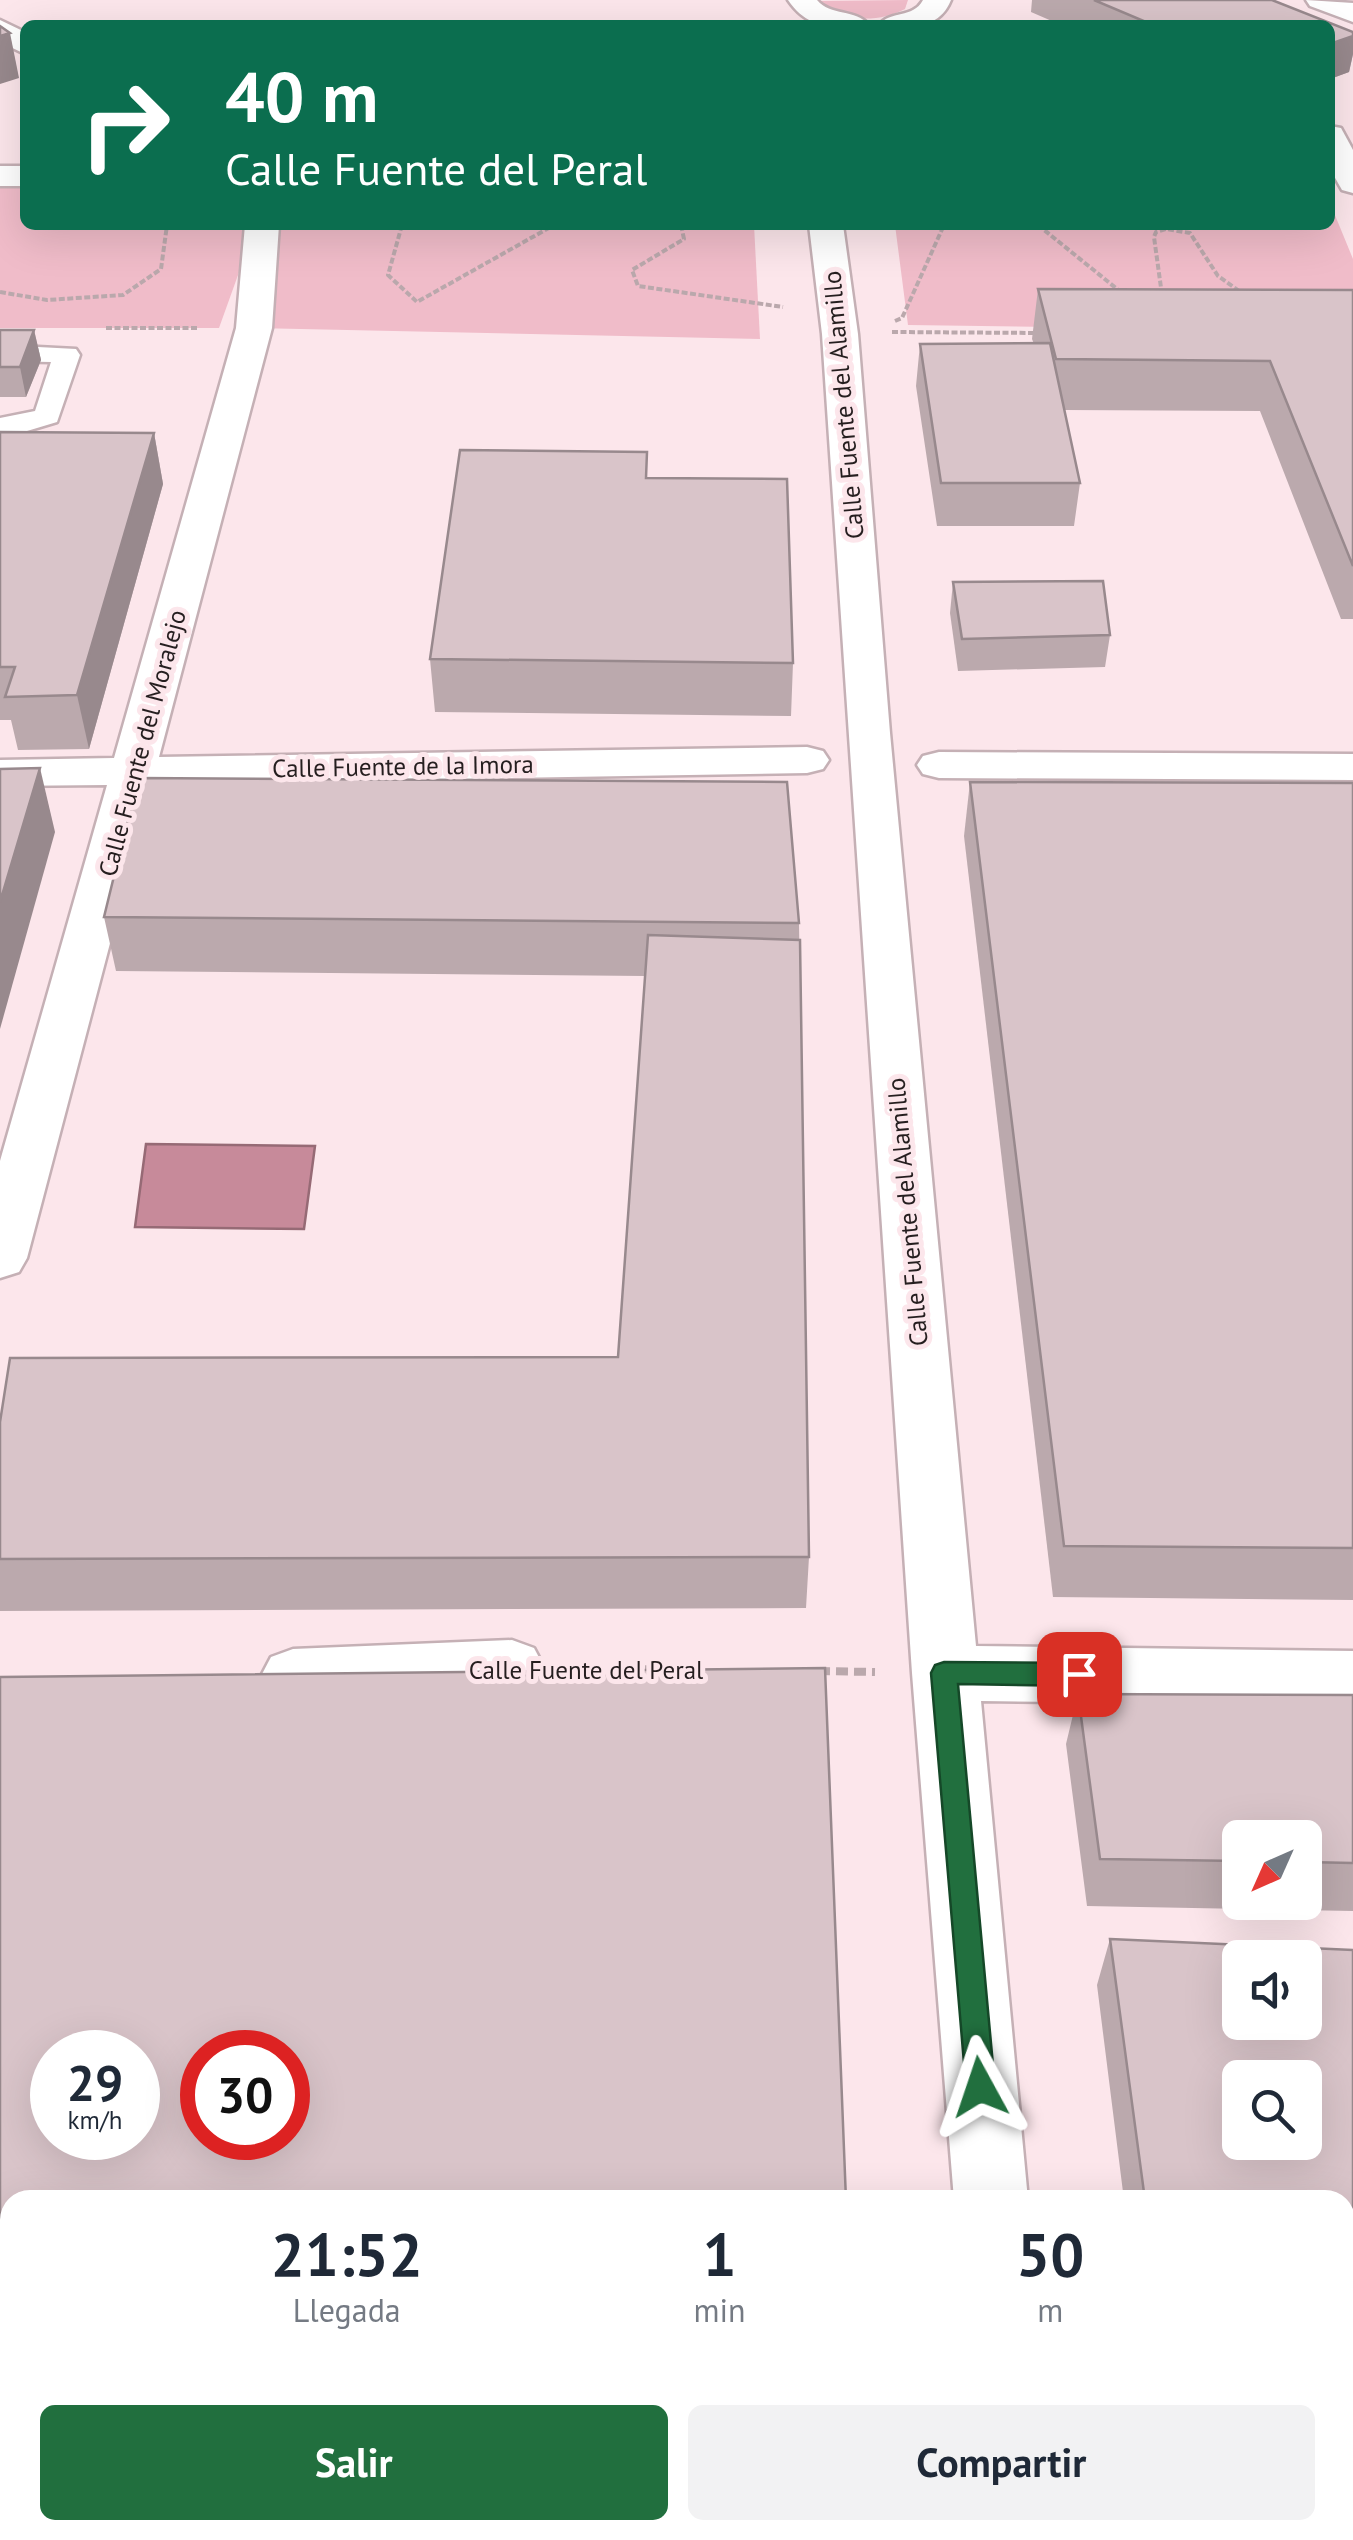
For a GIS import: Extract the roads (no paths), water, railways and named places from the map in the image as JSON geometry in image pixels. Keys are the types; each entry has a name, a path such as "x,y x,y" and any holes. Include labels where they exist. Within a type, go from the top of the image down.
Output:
{"street":[{"path":"802,0 812,13 831,20"},
{"path":"912,20 926,16 938,0"},
{"path":"1320,0 1353,13"},
{"path":"1335,122 1353,182"},
{"name":"Calle Fuente del Moralejo","path":"0,1258 254,328 262,230"},
{"name":"Calle Fuente del Alamillo","path":"827,230 840,334 868,733 989,2190"},
{"name":"Calle Fuente de la Imora","path":"0,773 807,760"},
{"path":"939,765 1353,767"},
{"name":"Calle Fuente del Peral","path":"236,1678 512,1668"},
{"path":"944,1673 1353,1678"}],"lane":[{"path":"0,353 66,354 47,416 17,426 0,426"}]}
